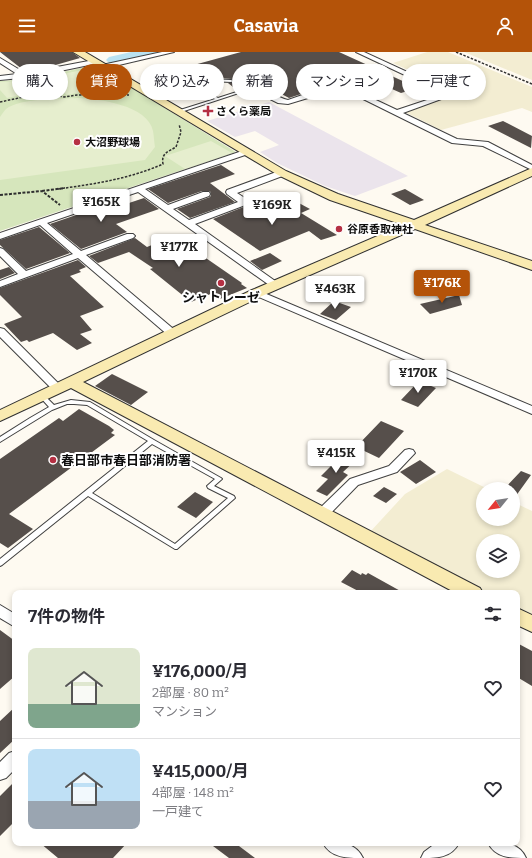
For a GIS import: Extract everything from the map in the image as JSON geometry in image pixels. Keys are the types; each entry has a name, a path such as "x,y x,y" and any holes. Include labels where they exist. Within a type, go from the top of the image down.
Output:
{"street":[{"path":"78,52 98,64 171,52"},
{"path":"359,52 451,94 396,113"},
{"path":"0,60 12,68"},
{"path":"0,78 12,77"},
{"path":"279,100 288,102 337,86 342,86 455,141 484,144 532,168"},
{"path":"156,100 178,117 282,173 334,197 532,266"},
{"path":"0,236 245,152"},
{"path":"0,416 257,293 532,172"},
{"path":"188,224 246,202 230,192 282,173"},
{"path":"138,188 275,285"},
{"path":"167,208 206,194"},
{"path":"41,222 173,334"},
{"path":"0,284 130,236"},
{"path":"0,251 25,275"},
{"path":"257,293 532,410"},
{"path":"0,331 65,385 322,514 467,590"},
{"path":"322,514 354,482 393,469 409,453"},
{"path":"1,612 12,619"},
{"path":"520,618 532,624"},
{"path":"0,773 12,761"},
{"path":"336,846 354,858"},
{"path":"430,858 446,846"},
{"path":"501,846 517,858"}],"lane":[{"path":"224,81 231,81"},
{"path":"178,117 216,100"},
{"path":"42,396 53,408"},
{"path":"0,440 53,408 65,403 76,401 88,403 219,479 210,486 232,498 175,547 88,493"},
{"path":"0,563 152,441"}],"path":[{"path":"456,52 532,84"},
{"path":"0,102 28,96 53,95 64,97 76,95"},
{"path":"0,196 105,182 148,171 164,164 162,158 164,154 176,147 181,132 178,117"},
{"path":"42,191 62,207 55,209"}],"shaded area":[{"path":"427,52 448,52 477,64 402,64 402,67 393,63"},
{"path":"464,52 532,52 532,80"},
{"path":"486,68 532,87 532,112 522,108 441,130 405,112 438,100 486,100"},
{"path":"269,102 408,176 355,196 325,186 277,163 260,152 279,145 255,131 235,137 207,121"},
{"path":"447,469 476,483 476,526 520,526 520,505 532,511 532,616 520,610 520,590 481,590 370,532 405,494"}],"green space":[{"path":"76,69 76,100 132,100 132,88 140,93 140,100 152,100 236,152 0,231 0,81 12,80 12,100 68,100 68,71"},
{"path":"76,71 76,93 68,95 68,73"},
{"path":"12,81 12,97 7,98 0,90 0,82"},
{"name":"大沼野球場","path":"68,98 98,100 133,109 149,122 153,131 155,147 145,160 0,180 0,117 6,109 12,105 30,101 68,100"},
{"path":"211,141 232,153 185,169 165,156"}],"building":[{"path":"0,52 72,52 80,58 59,64 16,64"},
{"path":"241,52 339,52 365,64 296,64 296,96 289,98 288,64 232,64 232,79 224,78 224,64 198,64"},
{"path":"394,77 402,81 401,93 394,90"},
{"path":"503,121 532,136 531,148 488,126"},
{"path":"221,165 235,174 210,183 235,202 190,218 177,209 210,197 210,191 202,191 168,203 148,189"},
{"path":"405,189 424,200 410,205 391,194"},
{"path":"144,198 159,209 116,224 127,232 81,249 50,224 111,203 117,207"},
{"path":"297,202 310,209 301,213 337,235 321,240 309,231 260,251 213,219 246,206 260,216"},
{"path":"39,227 70,253 26,269 0,245 0,240"},
{"path":"174,236 247,288 220,299 213,293 191,302 150,269 153,268 129,252 98,263 89,256 135,238 147,247"},
{"path":"270,253 282,261 262,270 250,261"},
{"path":"78,260 86,267 79,270 81,272 70,276 104,307 80,316 92,330 80,334 92,343 77,350 53,333 29,342 27,340 21,342 4,324 22,317 0,295 0,288"},
{"path":"9,267 15,273 0,279 0,270"},
{"path":"459,295 462,305 430,314 420,304"},
{"path":"334,301 351,307 336,320 320,314"},
{"path":"112,374 148,392 131,405 95,386"},
{"path":"419,381 436,388 418,407 401,400"},
{"path":"79,409 109,426 114,430 111,433 115,435 9,514 33,529 8,548 0,543 0,459 59,418 63,421"},
{"path":"381,421 404,431 379,458 356,447"},
{"path":"345,452 358,458 343,472 348,475 327,496 316,491 328,479 321,476"},
{"path":"420,460 436,472 416,484 400,472"},
{"path":"521,471 531,475 520,490 520,482 511,482"},
{"path":"384,487 397,494 386,503 373,496"},
{"path":"195,492 213,502 196,518 177,507"},
{"path":"352,570 361,575 362,573 366,575 368,573 399,590 356,590 341,582"},
{"path":"0,630 12,639 12,679 0,689"},
{"path":"520,645 532,651 532,686 520,679"},
{"path":"12,710 12,742 0,753 0,721"},
{"path":"12,784 12,824 0,836 0,796"},
{"path":"44,846 124,846 113,858 58,858"},
{"path":"213,846 239,846 255,858 229,858"}],"waterway":[{"path":"114,60 153,52"}],"place":[{"name":"さくら薬局","path":"208,111"},
{"name":"大沼野球場","path":"77,142"},
{"name":"谷原香取神社","path":"339,229"},
{"name":"シャトレーゼ","path":"221,283"},
{"name":"春日部市春日部消防署","path":"53,460"}]}
